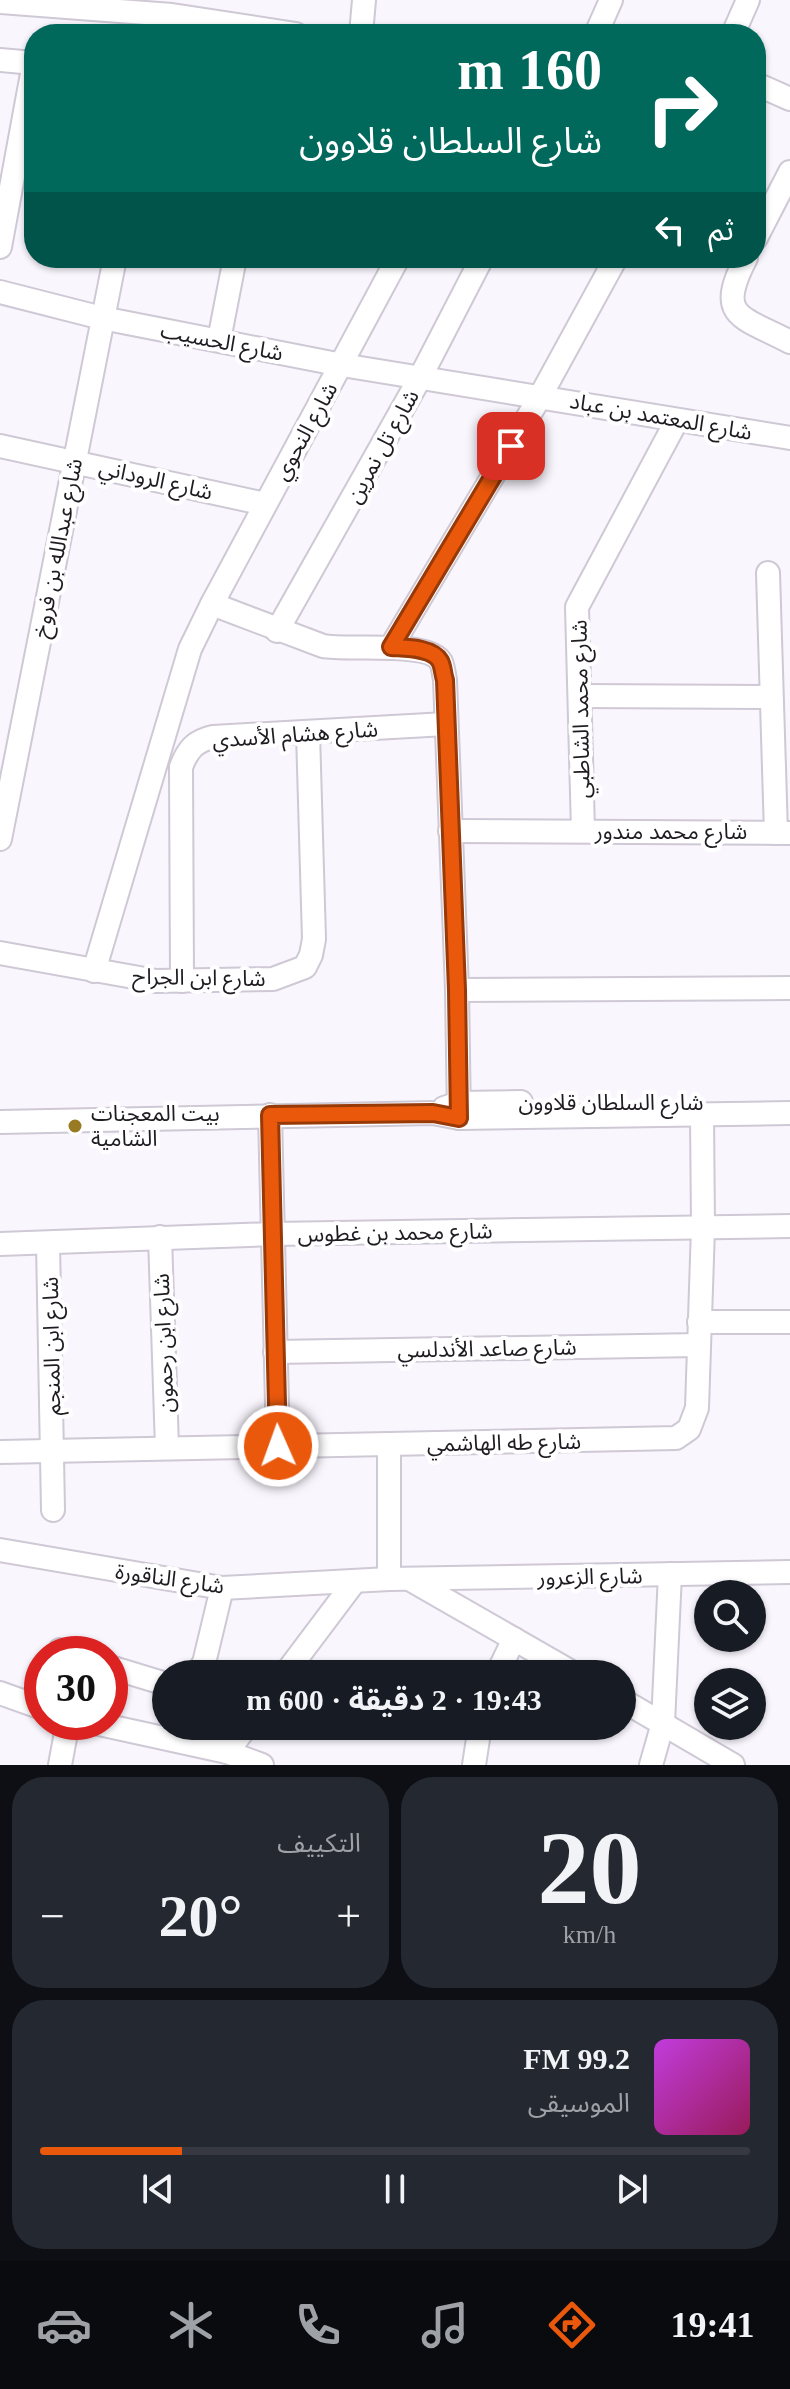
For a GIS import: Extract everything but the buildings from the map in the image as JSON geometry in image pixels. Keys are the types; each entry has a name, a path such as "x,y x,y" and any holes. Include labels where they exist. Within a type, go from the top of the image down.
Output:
{"street":[{"path":"362,24 364,0"},
{"path":"600,24 611,0"},
{"path":"737,24 748,0"},
{"path":"0,2 76,3 225,24"},
{"path":"0,60 24,62"},
{"path":"766,88 790,99"},
{"path":"0,247 24,117"},
{"path":"766,219 790,172"},
{"name":"شارع عبدالله بن فروخ","path":"0,839 113,268"},
{"path":"219,340 233,268"},
{"name":"شارع النحوي","path":"94,971 190,649 393,268"},
{"name":"شارع تل نمرين","path":"277,631 421,376 477,268"},
{"path":"391,647 541,395 611,268"},
{"path":"741,268 733,282 730,298 737,313 790,342"},
{"name":"شارع الحسيب","path":"0,292 102,318 342,365"},
{"name":"شارع المعتمد بن عباد","path":"342,365 790,438"},
{"name":"شارع محمد الشاطبي","path":"583,831 577,607 677,420"},
{"name":"شارع الروداني","path":"0,446 265,504"},
{"name":"شارع محمد مندور","path":"450,831 783,833 770,697 768,573"},
{"path":"212,604 277,631 339,649 413,649 431,653 440,661 445,680 459,1110"},
{"path":"581,696 770,697"},
{"name":"شارع هشام الأسدي","path":"182,981 181,767 187,753 198,741 213,737 446,724"},
{"name":"شارع ابن الجراح","path":"0,953 156,981 273,979 305,967 314,939 308,733"},
{"path":"457,990 790,988"},
{"name":"شارع السلطان قلاوون","path":"0,1122 433,1113 790,1099"},
{"name":"شارع السلطان قلاوون","path":"459,1110 702,1115 790,1113"},
{"path":"270,1115 278,1446"},
{"name":"شارع طه الهاشمي","path":"0,1452 676,1438 689,1429 695,1418 703,1228 702,1115"},
{"name":"شارع محمد بن غطوس","path":"0,1244 273,1234 790,1226"},
{"name":"شارع ابن رحمون","path":"160,1237 167,1448"},
{"name":"شارع ابن المنجم","path":"48,1243 53,1510"},
{"name":"شارع صاعد الأندلسي","path":"275,1352 699,1334 790,1322"},
{"path":"389,1444 400,1579 551,1660"},
{"name":"شارع الناقورة","path":"0,1550 222,1588 400,1579"},
{"name":"شارع الزعرور","path":"400,1579 790,1572"},
{"path":"651,1765 663,1723 670,1574"},
{"path":"296,1660 355,1581"},
{"path":"205,1660 222,1588"},
{"path":"504,1660 514,1639"},
{"path":"128,1672 152,1680"},
{"path":"0,1693 24,1702"},
{"path":"636,1708 733,1765"},
{"path":"128,1730 227,1752 262,1765"},
{"path":"60,1765 65,1740"},
{"path":"227,1752 236,1740"},
{"path":"474,1765 478,1740"}],"place":[{"name":"بيت المعجنات الشامية","path":"75,1126"}],"route":[{"path":"278,1446 270,1115 433,1113 459,1118 445,680 440,661 431,653 391,647 511,446"}]}
